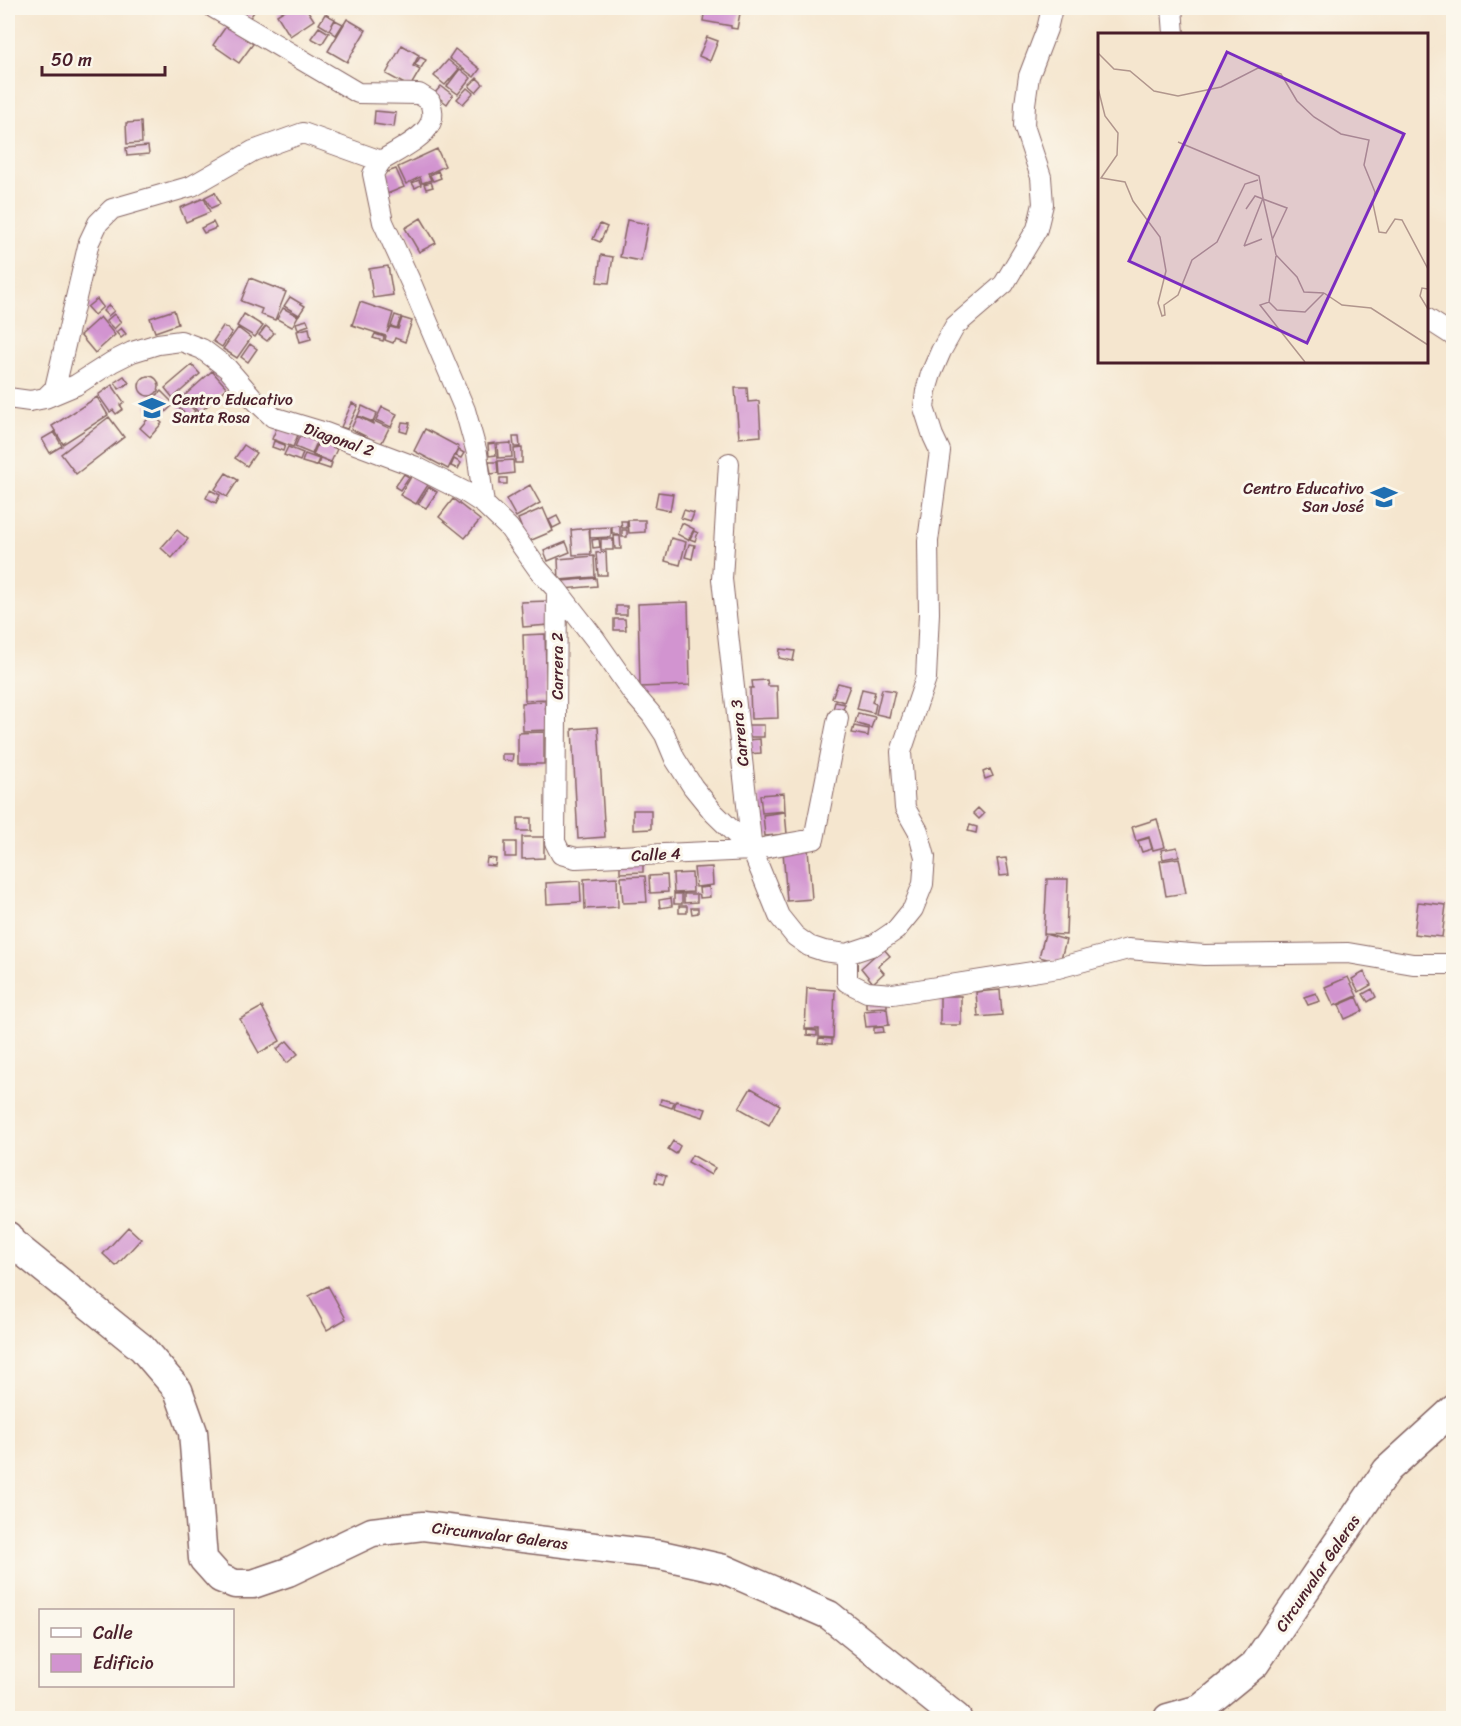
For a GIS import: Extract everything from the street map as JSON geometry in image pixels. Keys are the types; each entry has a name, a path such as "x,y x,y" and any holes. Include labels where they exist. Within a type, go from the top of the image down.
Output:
{"main road":[{"name":"Circunvalar Galeras","path":"8,1236 11,1242 142,1348 178,1390 193,1432 203,1559 220,1578 235,1584 253,1584 288,1572 372,1532 423,1526 661,1555 724,1569 829,1615 957,1719"},
{"name":"Circunvalar Galeras","path":"1168,1719 1200,1709 1255,1664 1388,1470 1454,1410"}],"street":[{"path":"214,8 358,93 419,94 430,101 433,113 430,124 423,134 381,161 373,174 383,222 465,410 477,453 484,504 509,528 538,569 557,590 632,692 651,714 693,787 714,813 752,850"},
{"path":"1052,8 1047,29 1029,76 1025,104 1024,126 1041,177 1043,204 1037,230 1004,284 955,326 931,374 924,408 940,451 928,541 929,613 926,678 902,752 905,808 918,831 925,857 923,884 913,909 896,930 874,945 847,954 847,982 867,992 893,994 1058,968 1128,949 1204,955 1348,953 1413,964 1454,964"},
{"path":"1172,8 1174,33"},
{"path":"8,398 30,401 45,398 55,388 89,242 98,223 112,209 192,186 253,151 303,133 381,161"},
{"path":"1428,319 1454,336"},
{"name":"Diagonal 2","path":"45,398 76,385 132,352 158,344 181,341 202,349 227,368 273,417 326,433 414,466 444,480 484,504"},
{"name":"Carrera 3","path":"729,463 722,579 752,850 778,916 795,936 809,946 824,951 847,954"},
{"name":"Carrera 2","path":"557,590 555,842 561,854"},
{"name":"Calle 4","path":"561,854 576,858 752,850 814,839 838,718"}],"building":[{"path":"237,8 249,8 254,12 249,19"},
{"path":"288,8 306,8 314,20 290,36 277,15"},
{"path":"705,8 741,8 737,29 703,21"},
{"path":"325,14 335,19 329,30 319,24"},
{"path":"347,19 366,30 347,62 328,51"},
{"path":"335,20 343,24 336,35 329,30"},
{"path":"227,25 253,44 239,63 213,45"},
{"path":"319,27 329,33 322,44 311,38"},
{"path":"707,37 718,41 710,61 699,56"},
{"path":"402,45 419,55 413,66 420,70 410,87 386,74"},
{"path":"455,49 480,69 474,77 449,58"},
{"path":"420,57 426,60 421,68 415,65"},
{"path":"448,60 459,69 445,85 434,76"},
{"path":"460,69 471,78 458,94 447,86"},
{"path":"477,78 483,84 476,92 469,86"},
{"path":"441,86 453,95 447,104 434,94"},
{"path":"467,88 473,93 463,104 457,99"},
{"path":"375,111 396,113 394,127 374,124"},
{"path":"141,122 142,143 127,144 126,123"},
{"path":"148,146 149,154 127,156 126,148"},
{"path":"437,149 445,166 428,174 431,180 422,183 420,177 406,184 398,167"},
{"path":"396,169 404,187 387,194 379,175"},
{"path":"438,171 441,178 433,181 430,175"},
{"path":"419,180 421,185 415,188 412,183"},
{"path":"431,182 433,187 426,189 424,184"},
{"path":"215,192 220,204 211,208 205,197"},
{"path":"204,198 210,212 186,222 180,208"},
{"path":"421,218 436,243 419,252 405,228"},
{"path":"627,220 648,224 641,261 620,257"},
{"path":"213,222 216,228 204,233 201,228"},
{"path":"600,224 607,227 600,242 593,239"},
{"path":"601,255 613,257 609,283 597,282"},
{"path":"388,266 393,295 373,298 369,269"},
{"path":"250,278 286,292 275,320 260,314 262,309 241,301"},
{"path":"290,297 305,306 299,315 284,306"},
{"path":"97,299 103,307 94,315 87,307"},
{"path":"360,302 393,313 387,333 390,327 398,329 402,318 412,321 405,342 395,338 393,343 385,340 386,336 352,325"},
{"path":"109,305 114,311 108,316 103,311"},
{"path":"283,308 298,316 292,327 277,319"},
{"path":"174,310 178,324 155,332 150,318"},
{"path":"114,314 121,322 114,329 106,321"},
{"path":"244,314 263,326 255,337 237,326"},
{"path":"395,315 401,317 397,328 391,326"},
{"path":"100,317 115,335 95,353 80,335"},
{"path":"307,320 309,325 298,329 296,323"},
{"path":"223,326 232,332 222,347 213,341"},
{"path":"266,326 274,333 267,341 259,335"},
{"path":"121,328 126,334 121,338 116,332"},
{"path":"238,328 251,338 237,358 223,349"},
{"path":"309,328 311,339 300,342 297,331"},
{"path":"375,334 384,337 383,341 373,338"},
{"path":"250,344 257,349 248,362 241,357"},
{"path":"192,365 200,374 173,398 165,388"},
{"path":"212,371 227,388 199,413 184,396"},
{"path":"124,376 129,383 119,389 115,382"},
{"path":"145,376 153,376 159,382 159,390 153,396 145,396 139,390 139,382"},
{"path":"112,385 124,402 120,405 123,409 116,414 113,410 110,412 98,395"},
{"path":"735,388 747,388 748,402 759,401 761,436 739,438"},
{"path":"161,391 174,404 159,418 146,406"},
{"path":"97,397 108,415 63,444 52,426"},
{"path":"185,401 195,411 189,417 178,407"},
{"path":"352,403 358,406 347,429 341,427"},
{"path":"362,406 377,413 373,422 358,416"},
{"path":"382,407 397,414 391,427 376,420"},
{"path":"152,414 162,423 150,437 140,428"},
{"path":"357,416 373,424 374,421 389,428 381,444 351,429"},
{"path":"109,417 124,437 76,474 61,454"},
{"path":"402,422 410,423 407,433 400,431"},
{"path":"277,427 298,435 293,447 272,439"},
{"path":"425,429 459,447 448,469 414,451"},
{"path":"54,432 62,446 50,453 42,439"},
{"path":"300,435 317,442 312,454 295,447"},
{"path":"513,437 519,437 520,447 514,447"},
{"path":"274,441 285,445 283,451 272,447"},
{"path":"319,441 337,449 331,462 313,455"},
{"path":"495,443 496,455 489,456 488,444"},
{"path":"511,443 512,457 498,458 497,444"},
{"path":"244,445 256,453 247,466 235,458"},
{"path":"288,447 303,453 300,461 284,455"},
{"path":"522,448 522,463 515,463 514,449"},
{"path":"459,450 464,453 461,458 456,456"},
{"path":"305,454 319,459 316,466 302,462"},
{"path":"320,459 332,463 330,469 318,465"},
{"path":"454,459 461,463 458,469 451,466"},
{"path":"513,460 514,473 499,475 498,461"},
{"path":"489,462 497,462 498,473 491,474"},
{"path":"226,473 238,480 227,497 215,489"},
{"path":"404,474 409,477 400,490 395,487"},
{"path":"412,475 428,485 416,504 400,495"},
{"path":"500,478 507,478 507,484 500,484"},
{"path":"530,485 540,503 516,517 506,499"},
{"path":"429,487 437,492 426,508 418,504"},
{"path":"210,490 220,495 216,503 206,498"},
{"path":"658,492 673,494 670,511 655,508"},
{"path":"453,499 480,520 465,538 439,517"},
{"path":"543,508 553,531 527,542 518,519"},
{"path":"684,510 694,513 691,521 681,518"},
{"path":"557,516 561,524 553,528 549,520"},
{"path":"628,520 645,520 645,532 629,533"},
{"path":"621,521 627,521 627,528 622,528"},
{"path":"682,523 694,529 688,540 677,534"},
{"path":"620,526 620,535 614,535 612,527"},
{"path":"611,527 611,537 590,538 590,528"},
{"path":"589,528 591,554 573,555 571,530"},
{"path":"177,530 188,539 172,558 161,548"},
{"path":"622,530 627,530 627,537 622,537"},
{"path":"694,531 698,533 695,541 690,539"},
{"path":"614,536 620,536 621,549 615,549"},
{"path":"671,538 686,542 680,565 665,561"},
{"path":"599,539 600,547 593,548 592,540"},
{"path":"601,539 613,539 613,550 601,550"},
{"path":"566,542 570,552 548,561 544,551"},
{"path":"689,544 695,545 692,559 685,557"},
{"path":"606,552 607,575 598,575 596,553"},
{"path":"594,556 595,577 559,580 558,559"},
{"path":"596,578 597,586 563,589 562,581"},
{"path":"548,601 549,625 523,627 521,602"},
{"path":"688,602 690,685 640,687 638,604"},
{"path":"616,606 627,606 627,615 616,615"},
{"path":"614,619 625,619 626,630 614,630"},
{"path":"545,634 547,699 525,700 523,635"},
{"path":"780,649 795,651 793,661 779,658"},
{"path":"767,680 768,686 777,686 778,718 751,719 750,688 753,688 752,681"},
{"path":"838,683 850,686 844,702 832,698"},
{"path":"862,689 875,692 872,702 876,704 874,713 857,709"},
{"path":"882,689 895,691 889,717 876,714"},
{"path":"545,701 547,730 523,731 522,703"},
{"path":"835,702 845,704 842,712 833,709"},
{"path":"858,713 875,717 871,728 855,723"},
{"path":"747,725 764,725 764,737 747,737"},
{"path":"854,726 869,729 868,736 852,733"},
{"path":"598,727 605,837 578,839 572,729"},
{"path":"544,732 544,764 518,764 518,733"},
{"path":"760,739 761,753 747,754 746,740"},
{"path":"502,754 513,754 512,761 502,760"},
{"path":"990,769 993,776 985,779 983,772"},
{"path":"784,793 785,811 762,813 760,795"},
{"path":"978,808 984,814 979,819 973,813"},
{"path":"633,810 651,810 651,829 633,830"},
{"path":"785,812 787,834 765,836 763,815"},
{"path":"518,818 531,818 531,831 518,831"},
{"path":"1157,819 1165,847 1153,850 1149,837 1136,841 1132,827"},
{"path":"970,825 977,827 976,833 968,831"},
{"path":"522,837 544,837 544,858 522,859"},
{"path":"1149,838 1152,849 1142,852 1138,841"},
{"path":"505,842 516,842 516,857 505,857"},
{"path":"1177,847 1179,856 1163,859 1161,850"},
{"path":"808,849 812,899 787,901 783,851"},
{"path":"487,858 496,859 495,866 486,865"},
{"path":"1006,858 1009,875 1000,876 997,859"},
{"path":"1179,858 1186,893 1166,896 1160,861"},
{"path":"643,865 643,872 620,873 620,866"},
{"path":"712,867 713,885 696,887 694,868"},
{"path":"692,873 693,892 674,893 673,874"},
{"path":"667,875 668,892 650,893 649,876"},
{"path":"645,876 647,902 623,903 621,877"},
{"path":"617,877 618,907 585,909 584,879"},
{"path":"1047,879 1068,879 1066,935 1044,934"},
{"path":"580,881 581,902 547,904 546,883"},
{"path":"709,887 710,897 700,898 699,888"},
{"path":"674,894 682,894 682,904 674,904"},
{"path":"684,894 697,894 697,902 684,903"},
{"path":"671,898 672,906 660,908 659,900"},
{"path":"1418,902 1446,905 1442,937 1414,934"},
{"path":"679,906 687,906 687,913 679,913"},
{"path":"691,908 698,908 698,913 692,914"},
{"path":"1045,934 1066,940 1060,962 1039,957"},
{"path":"883,948 890,956 878,966 884,973 873,983 861,968"},
{"path":"1364,972 1371,985 1359,992 1352,979"},
{"path":"1348,977 1357,996 1334,1006 1325,987"},
{"path":"807,988 835,990 833,1038 819,1037 819,1029 805,1029"},
{"path":"1372,989 1376,997 1368,1002 1363,994"},
{"path":"1000,990 1002,1015 978,1017 976,992"},
{"path":"1316,993 1320,1001 1308,1005 1304,997"},
{"path":"940,996 961,996 961,1025 940,1025"},
{"path":"1357,997 1363,1011 1345,1019 1339,1005"},
{"path":"866,1000 887,1000 887,1007 866,1008"},
{"path":"262,1007 280,1041 259,1053 240,1019"},
{"path":"887,1009 889,1025 866,1027 864,1011"},
{"path":"883,1027 884,1032 874,1033 874,1028"},
{"path":"807,1030 817,1031 817,1036 807,1035"},
{"path":"819,1038 832,1039 832,1044 818,1043"},
{"path":"287,1041 298,1054 287,1063 277,1049"},
{"path":"751,1088 780,1105 769,1125 739,1108"},
{"path":"661,1099 674,1102 672,1108 660,1104"},
{"path":"676,1101 706,1109 703,1117 674,1108"},
{"path":"673,1141 680,1146 676,1154 668,1149"},
{"path":"692,1155 715,1168 711,1175 688,1162"},
{"path":"657,1173 666,1176 663,1184 655,1182"},
{"path":"128,1227 141,1239 116,1266 103,1254"},
{"path":"328,1286 346,1319 327,1330 309,1296"}],"place":[{"name":"Centro Educativo Santa Rosa","path":"152,408"},
{"name":"Centro Educativo San José","path":"1384,497"}]}
